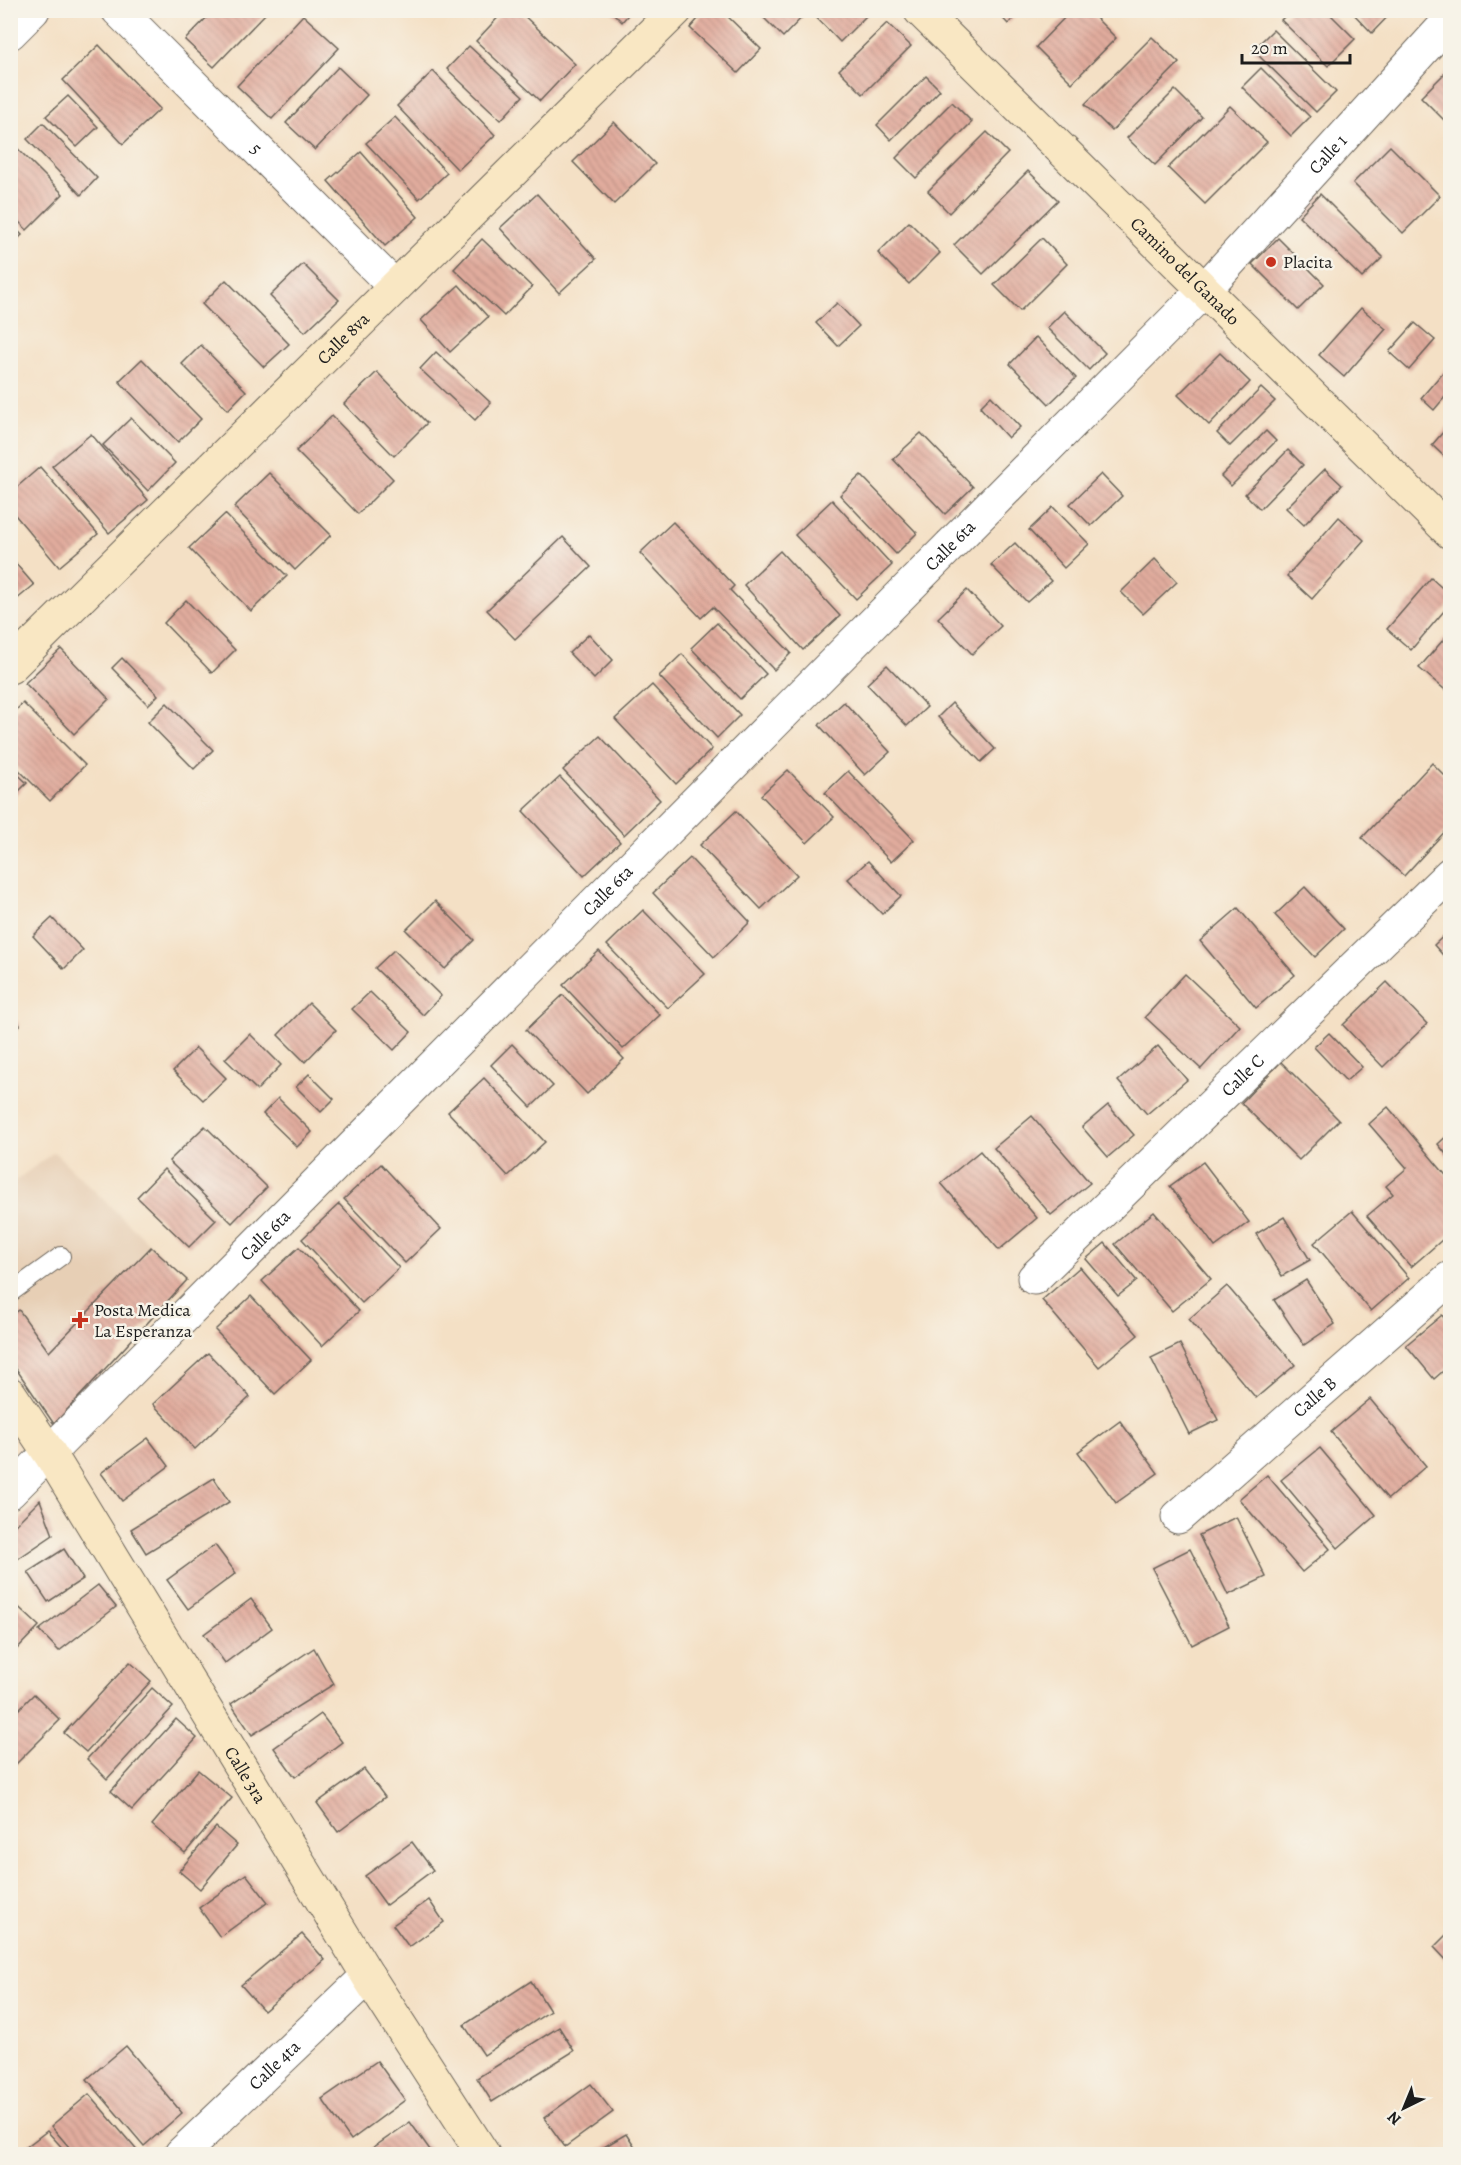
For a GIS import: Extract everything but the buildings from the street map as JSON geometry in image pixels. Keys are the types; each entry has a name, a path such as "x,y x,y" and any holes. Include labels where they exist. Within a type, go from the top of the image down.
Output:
{"street":[{"path":"10,33 33,10"},
{"name":"5","path":"118,10 395,286"},
{"name":"Calle 8va","path":"10,666 676,10"},
{"name":"Camino del Ganado","path":"933,15 1450,532"},
{"name":"Calle 1","path":"1205,289 1450,20"},
{"name":"Calle 6ta","path":"10,1492 1205,289"},
{"name":"Calle C","path":"1034,1278 1450,874"},
{"name":"Calle B","path":"1178,1517 1450,1278"},
{"name":"Calle 3ra","path":"10,1394 50,1454 368,1976 483,2154"},
{"name":"Calle 4ta","path":"181,2154 368,1976"}],"lane":[{"path":"10,1293 61,1256"}],"shaded area":[{"name":"Posta Medica La Esperanza","path":"54,1152 187,1280 54,1424 11,1360 11,1184"}],"place":[{"name":"Placita","path":"1271,262"},
{"name":"Posta Medica La Esperanza","path":"80,1320"}]}
